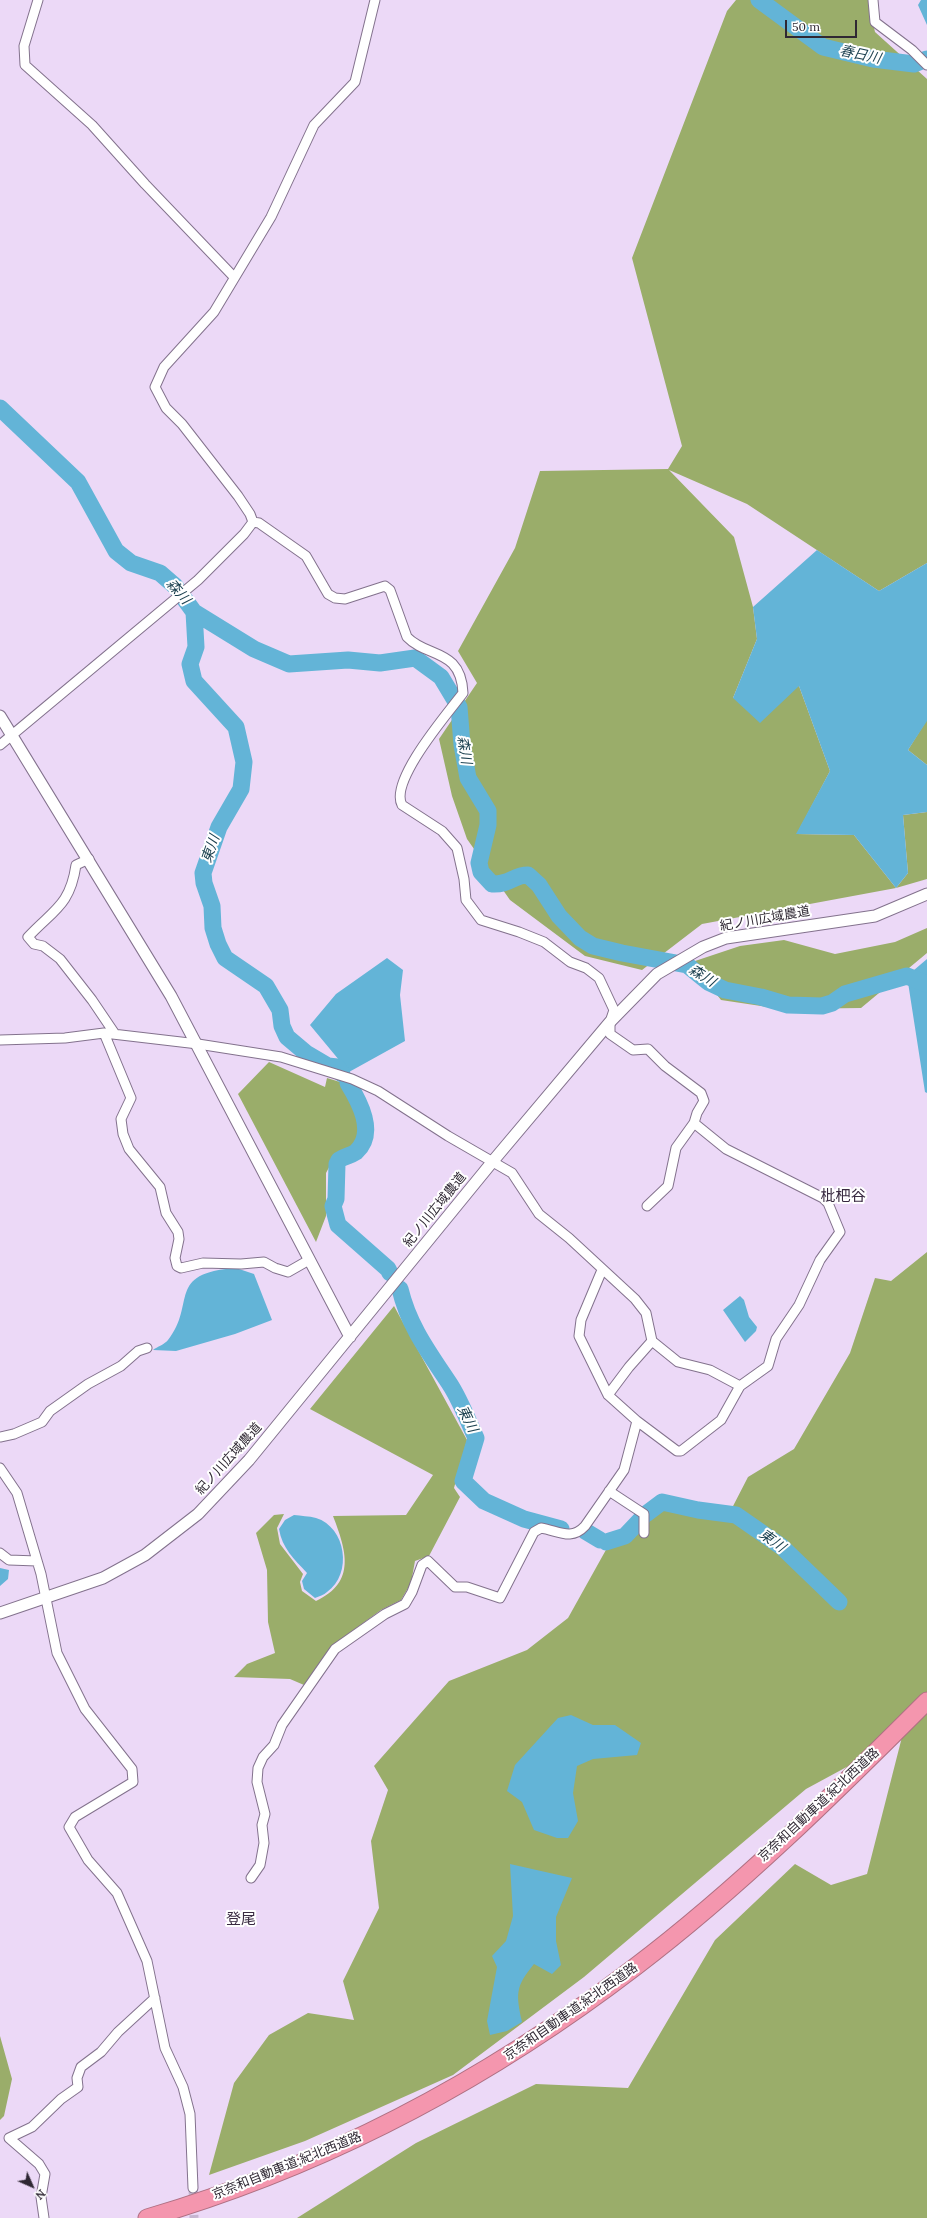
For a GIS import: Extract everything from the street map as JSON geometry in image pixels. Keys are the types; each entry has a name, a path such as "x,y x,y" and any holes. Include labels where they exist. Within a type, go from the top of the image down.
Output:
{"highway":[{"name":"京奈和自動車道;紀北西道路","path":"147,2218 263,2179 342,2146 420,2108 496,2064 566,2018 654,1952 756,1864 881,1747 927,1700"}],"street":[{"path":"38,0 24,46 25,65 92,125 145,184 233,276"},
{"path":"253,522 238,496 182,424 166,408 155,387 164,366 214,312 233,276 271,217 314,124 355,82 375,0"},
{"path":"873,0 875,22 927,65"},
{"path":"0,745 185,588 198,580 244,534 253,522"},
{"path":"253,522 259,523 306,556 328,594 335,598 345,598 385,586 390,590 407,637 412,643 446,657 458,673 463,683 463,693 424,745 407,773 403,783 400,801 402,806 442,831 457,848 464,879 466,900 481,920 531,936 544,942 570,962 591,971 599,978 614,1010 610,1022 610,1034 633,1050 648,1049 665,1066 701,1092 704,1101 697,1113 694,1123 676,1148 668,1186 647,1206"},
{"path":"0,716 172,996 308,1260 350,1338"},
{"path":"89,859 76,865 73,883 60,908 41,922 28,937 34,944 43,946 60,959 88,994 115,1034"},
{"name":"紀ノ川広域農道","path":"0,1614 103,1578 145,1555 198,1514 250,1460 493,1161 610,1022 657,974 703,947 726,938 875,916 927,894"},
{"path":"104,1033 131,1098 121,1119 123,1134 129,1149 160,1187 166,1213 178,1232 179,1239 175,1258 176,1266 181,1268 202,1263 264,1262 275,1268 288,1272 308,1260"},
{"path":"0,1040 65,1038 104,1033 198,1044 281,1057 352,1079 378,1091 448,1136 512,1173 530,1203 546,1222 569,1238 635,1299 646,1313 652,1341 678,1362 710,1370 740,1386"},
{"path":"602,1270 581,1320 578,1331 608,1395 677,1451 681,1451 721,1420 740,1386 768,1366 776,1339 799,1305 820,1260 840,1232 828,1203 823,1198 730,1151 714,1141 694,1123"},
{"path":"608,1395 629,1367 652,1341"},
{"path":"0,1436 14,1434 42,1422 50,1411 88,1384 121,1366 138,1351 147,1348"},
{"path":"251,1878 260,1865 264,1843 262,1825 265,1814 257,1782 258,1768 263,1757 274,1745 282,1725 335,1650 385,1614 405,1604 412,1592 422,1565 428,1561 455,1587 467,1587 500,1598 534,1532 541,1528 572,1535 579,1532 624,1470 637,1420"},
{"path":"0,1468 17,1493 37,1562 57,1653 85,1709 132,1769 133,1782 75,1817 69,1827 88,1860 117,1893 146,1961 165,2048 183,2087 190,2114 193,2188"},
{"path":"609,1491 644,1514 644,1533"},
{"path":"0,1553 9,1560 37,1562"},
{"path":"44,2218 40,2198 45,2174 39,2164 9,2138 32,2127 61,2099 78,2087 77,2078 81,2067 101,2052 118,2032 155,1998"}],"green space":[{"path":"736,0 868,0 875,32 927,79 927,563 879,591 747,504 669,470 734,537 753,607 757,639 733,698 799,686 830,771 797,834 854,835 896,888 702,924 642,970 585,956 510,900 467,839 452,796 439,739 477,683 458,651 515,548 540,471 668,469 682,446 632,258 727,11"},
{"path":"927,721 927,765 908,750"},
{"path":"927,812 927,879 896,888 908,873 903,815"},
{"path":"927,928 927,953 861,1008 781,1009 721,1000 692,962 740,946 784,940 835,954 895,942"},
{"path":"269,1062 325,1087 327,1078 340,1082 353,1103 361,1124 361,1133 357,1141 349,1149 335,1156 326,1173 326,1216 316,1242 238,1094"},
{"path":"927,1252 927,2218 297,2218 416,2143 536,2084 628,2088 715,1940 795,1864 831,1885 867,1874 902,1737 806,1789 584,1977 453,2075 305,2141 209,2175 234,2083 269,2035 308,2013 354,2020 343,1981 379,1908 371,1841 388,1790 374,1766 449,1681 527,1650 568,1618 607,1548 651,1513 680,1498 700,1506 731,1510 748,1477 794,1449 850,1353 875,1278 891,1281"},
{"path":"394,1306 467,1440 454,1488 460,1497 429,1556 415,1561 411,1583 401,1600 381,1610 333,1645 304,1685 290,1679 234,1677 247,1664 275,1653 268,1622 267,1570 256,1533 274,1515 284,1514 277,1528 280,1544 303,1574 300,1582 302,1591 316,1601 329,1593 338,1584 343,1575 345,1564 342,1541 333,1516 406,1515 433,1475 310,1409"},
{"path":"0,2036 12,2079 4,2116 0,2120"}],"water":[{"path":"921,0 927,0 927,25 918,5"},
{"path":"817,550 879,591 927,563 927,721 908,750 927,765 927,812 903,815 908,873 896,888 854,835 796,834 830,771 799,686 760,723 733,698 757,639 753,607"},
{"path":"387,958 403,970 400,995 405,1041 349,1072 310,1025 336,994"},
{"path":"927,959 927,1093 925,1092 907,976"},
{"path":"236,1268 254,1274 272,1320 235,1334 176,1351 153,1350 168,1340 176,1327 181,1314 186,1292 191,1283 200,1276 214,1271"},
{"path":"740,1296 744,1300 749,1317 757,1327 756,1331 745,1342 723,1310"},
{"path":"294,1515 316,1518 326,1523 334,1531 340,1541 343,1563 340,1574 335,1584 326,1593 315,1598 304,1589 302,1581 307,1573 289,1553 283,1542 279,1529 285,1520"},
{"path":"0,1568 9,1570 8,1579 0,1586"},
{"path":"571,1715 593,1725 615,1725 641,1743 637,1755 593,1759 577,1766 573,1793 578,1821 568,1838 557,1838 534,1830 522,1802 507,1791 515,1765 558,1718"},
{"path":"510,1864 572,1878 556,1917 556,1941 561,1965 552,1974 534,1964 520,1985 518,1997 522,2022 507,2031 490,2035 487,2021 497,1967 492,1956 506,1941 513,1916"}],"waterway":[{"name":"春日川","path":"759,0 823,47 873,59 914,64 927,59"},
{"name":"森川","path":"0,408 78,482 116,551 131,563 160,573 175,586 194,612 254,649 289,664 348,660 380,663 415,658 441,677 459,707 462,745 468,778 488,811 488,825 479,863 481,872 492,884 503,883 523,875 528,875 539,885 559,916 580,938 593,946 687,965 708,982 725,990 761,997 788,1005 822,1006 832,1003 845,994 907,976 927,984"},
{"name":"東川","path":"194,612 196,647 190,664 194,681 236,727 244,762 241,789 219,827 203,873 204,883 212,906 213,928 218,944 225,958 266,986 280,1010 282,1026 287,1037 306,1053 328,1066 337,1067 342,1074"},
{"name":"東川","path":"348,1083 357,1099 364,1117 366,1127 365,1136 362,1144 356,1152 339,1160 337,1164 336,1199 333,1206 338,1225 388,1269 390,1273"},
{"name":"東川","path":"400,1289 409,1316 421,1340 455,1392 476,1438 463,1481 484,1501 524,1519 561,1529"},
{"name":"東川","path":"646,1514 662,1502 698,1510 736,1515 782,1547 839,1602"},
{"name":"東川","path":"606,1542 625,1536 643,1517"},
{"name":"東川","path":"585,1531 600,1540"}],"tunnel":[{"path":"193,2188 194,2218"}],"district":[{"name":"枇杷谷","path":"843,1197"},
{"name":"登尾","path":"241,1920"}]}
